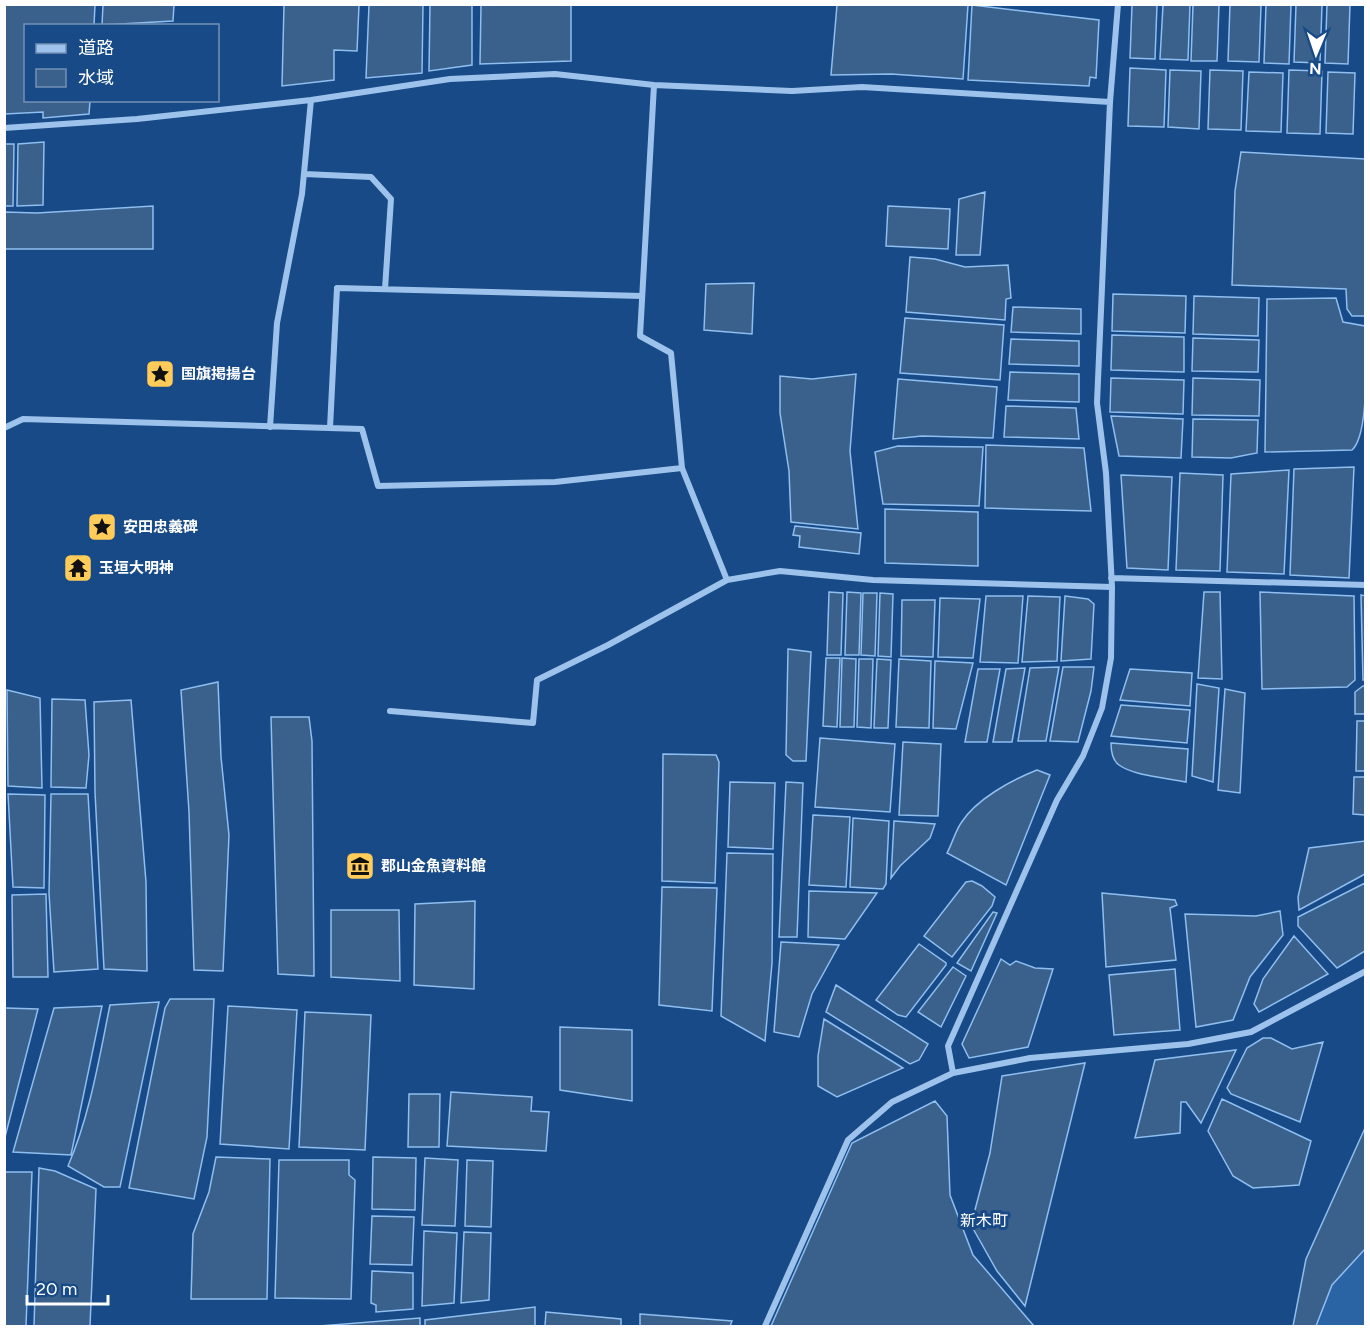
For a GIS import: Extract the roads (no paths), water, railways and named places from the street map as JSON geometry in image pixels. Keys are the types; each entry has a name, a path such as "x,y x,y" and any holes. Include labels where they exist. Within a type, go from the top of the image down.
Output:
{"street":[{"path":"952,1073 948,1046 1057,801 1083,756 1102,708 1111,658 1112,578 1106,473 1097,403 1110,102 1118,4"},
{"path":"4,128 137,119 311,100 450,79 555,74 654,85 792,91 862,87 1110,102"},
{"path":"654,85 640,336 671,353 682,468 727,580"},
{"path":"270,427 277,323 302,194 311,100"},
{"path":"304,174 371,177 391,200 385,289"},
{"path":"330,428 338,288 642,296"},
{"path":"4,428 23,418 362,429 378,486 555,482 682,468"},
{"path":"390,711 533,723 537,680 608,645 727,580 780,571 885,580 1112,587"},
{"path":"1112,578 1365,585"},
{"path":"765,1326 848,1140 892,1102 952,1073 1030,1058 1188,1044 1251,1032 1365,971"}],"water":[{"path":"4,5 95,5 94,24 24,24 24,102 90,102 89,114 43,118 43,112 5,114"},
{"path":"103,5 174,5 173,21 102,24"},
{"path":"284,5 359,5 357,51 334,50 334,80 282,86"},
{"path":"369,5 423,5 422,73 366,78"},
{"path":"430,5 472,5 472,65 429,71"},
{"path":"481,5 571,5 571,61 480,64"},
{"path":"837,5 968,5 963,79 891,74 831,75"},
{"path":"972,5 1099,20 1096,78 1090,77 1089,86 968,80"},
{"path":"1132,5 1157,5 1155,59 1130,58"},
{"path":"1163,5 1190,5 1188,60 1160,59"},
{"path":"1193,5 1219,5 1217,61 1191,61"},
{"path":"1230,5 1261,5 1259,62 1228,61"},
{"path":"1266,5 1291,5 1289,64 1264,63"},
{"path":"1296,5 1322,5 1320,63 1294,62"},
{"path":"1327,5 1350,5 1348,64 1325,63"},
{"path":"1130,68 1166,70 1164,127 1128,126"},
{"path":"1170,70 1201,71 1199,129 1168,127"},
{"path":"1210,70 1243,71 1241,130 1208,129"},
{"path":"1289,70 1322,71 1320,134 1287,133"},
{"path":"1249,72 1283,73 1281,132 1246,131"},
{"path":"1328,72 1355,73 1353,134 1326,133"},
{"path":"44,142 43,205 17,206 18,144"},
{"path":"4,144 14,144 13,206 5,206"},
{"path":"1241,152 1365,159 1365,316 1352,316 1347,309 1346,289 1232,285 1235,191"},
{"path":"985,192 980,255 956,255 959,199"},
{"path":"153,206 153,249 5,249 5,212 37,213"},
{"path":"888,206 950,209 948,249 886,246"},
{"path":"910,257 935,259 965,267 1008,265 1011,298 1006,299 1005,320 906,312"},
{"path":"754,283 752,334 704,330 706,284"},
{"path":"1113,294 1186,296 1185,333 1112,331"},
{"path":"1194,296 1259,298 1258,336 1193,334"},
{"path":"1336,298 1343,322 1365,326 1366,391 1358,441 1352,450 1265,452 1267,299"},
{"path":"1013,307 1081,309 1081,334 1011,332"},
{"path":"905,318 1004,325 1000,380 900,373"},
{"path":"1112,335 1184,337 1184,372 1111,370"},
{"path":"1193,338 1259,340 1258,372 1192,371"},
{"path":"1011,339 1079,341 1079,366 1009,364"},
{"path":"1010,372 1079,374 1079,402 1008,400"},
{"path":"856,374 850,451 858,529 791,522 789,471 780,413 780,376 812,379"},
{"path":"1111,378 1184,380 1183,414 1110,412"},
{"path":"1193,378 1260,380 1259,416 1192,415"},
{"path":"898,379 997,387 993,438 922,436 893,439"},
{"path":"1006,406 1076,408 1079,439 1004,437"},
{"path":"1111,416 1183,419 1181,458 1119,456"},
{"path":"1193,419 1258,420 1257,453 1231,458 1192,457"},
{"path":"986,445 1084,448 1091,511 985,508"},
{"path":"898,446 983,447 979,506 883,504 875,452"},
{"path":"1354,467 1349,578 1290,575 1294,469"},
{"path":"1289,470 1284,574 1227,572 1231,474"},
{"path":"1180,473 1223,475 1220,571 1176,570"},
{"path":"1121,475 1172,477 1168,570 1127,568"},
{"path":"885,509 978,512 978,566 885,563"},
{"path":"795,526 861,533 859,554 799,547 800,536 793,535"},
{"path":"829,592 843,593 841,655 827,655"},
{"path":"847,592 861,593 859,655 845,655"},
{"path":"1204,592 1220,592 1222,679 1198,678"},
{"path":"1260,592 1354,596 1355,680 1347,687 1262,689"},
{"path":"863,593 877,593 875,656 861,655"},
{"path":"880,593 893,594 891,657 878,656"},
{"path":"1361,595 1366,596 1365,680 1363,680"},
{"path":"986,596 1023,596 1018,663 980,662"},
{"path":"1028,596 1060,597 1057,661 1022,662"},
{"path":"1065,596 1088,599 1094,604 1091,659 1061,661"},
{"path":"940,598 980,599 973,658 938,657"},
{"path":"902,600 935,600 933,657 901,656"},
{"path":"788,649 811,652 806,761 793,761 786,755"},
{"path":"826,658 840,658 837,727 823,726"},
{"path":"842,658 856,659 854,727 840,727"},
{"path":"859,659 873,659 871,728 857,727"},
{"path":"877,659 891,660 888,728 874,728"},
{"path":"899,659 931,661 929,728 896,727"},
{"path":"935,661 973,663 956,729 933,728"},
{"path":"1059,667 1046,741 1018,741 1030,668"},
{"path":"1063,667 1094,667 1091,691 1078,742 1050,741"},
{"path":"1025,668 1012,742 993,742 1006,669"},
{"path":"978,669 1000,669 987,742 965,742"},
{"path":"1130,669 1192,673 1190,706 1120,700"},
{"path":"218,682 221,757 229,835 223,971 194,970 189,812 181,690"},
{"path":"1197,684 1219,688 1213,782 1192,776"},
{"path":"1365,686 1365,714 1355,714 1355,692"},
{"path":"1225,689 1245,693 1240,793 1218,790"},
{"path":"7,690 40,698 42,788 8,786"},
{"path":"52,699 85,700 89,755 86,788 51,787"},
{"path":"131,700 146,882 147,971 104,969 95,792 94,702"},
{"path":"1121,705 1190,710 1187,743 1111,736"},
{"path":"271,717 309,717 312,741 314,976 278,974"},
{"path":"1357,721 1365,721 1365,771 1356,771"},
{"path":"820,738 895,744 890,812 815,807"},
{"path":"903,742 941,744 938,816 899,815"},
{"path":"1111,743 1188,749 1186,782 1125,769 1115,760"},
{"path":"663,754 716,755 719,762 715,883 662,881"},
{"path":"1037,770 1050,775 1006,885 947,853 961,823 976,806 1006,785"},
{"path":"1354,777 1365,777 1365,815 1353,814"},
{"path":"730,782 775,783 773,849 728,847"},
{"path":"786,782 803,783 797,937 779,937"},
{"path":"8,794 45,795 44,888 13,887"},
{"path":"51,794 88,794 98,969 54,972 49,893"},
{"path":"813,815 850,817 846,887 809,885"},
{"path":"853,818 889,821 886,884 883,889 850,887"},
{"path":"894,821 935,824 930,838 900,866 891,878"},
{"path":"1365,841 1365,874 1299,910 1298,897 1309,848"},
{"path":"727,853 773,854 772,963 765,1041 721,1016"},
{"path":"972,881 995,897 992,906 952,957 924,936 966,882"},
{"path":"1365,883 1365,951 1337,968 1298,926 1298,917"},
{"path":"662,887 717,888 712,1011 659,1005"},
{"path":"809,891 877,893 845,939 808,937"},
{"path":"1102,893 1175,900 1177,905 1170,908 1176,960 1106,967"},
{"path":"46,894 48,977 13,977 12,895"},
{"path":"475,901 474,989 414,985 415,904"},
{"path":"331,910 399,910 400,981 331,977"},
{"path":"1280,911 1283,935 1250,977 1233,1020 1196,1027 1185,914 1256,916"},
{"path":"993,912 997,913 971,971 957,963"},
{"path":"1294,936 1328,974 1259,1012 1254,1004 1263,979"},
{"path":"781,942 839,945 812,994 799,1037 774,1032"},
{"path":"919,944 946,965 906,1017 898,1015 876,1000"},
{"path":"1001,959 1010,965 1016,961 1035,968 1053,969 1028,1047 969,1058 962,1044"},
{"path":"953,967 966,976 941,1027 918,1012"},
{"path":"1175,969 1180,1030 1114,1035 1109,975"},
{"path":"836,985 928,1044 919,1060 910,1064 826,1012"},
{"path":"170,999 214,999 207,1137 194,1199 129,1188 165,1008"},
{"path":"159,1002 120,1187 104,1187 68,1166 88,1107 110,1005"},
{"path":"102,1006 71,1155 13,1152 54,1008"},
{"path":"228,1006 297,1010 289,1149 220,1144"},
{"path":"4,1008 38,1009 5,1137"},
{"path":"305,1012 371,1015 365,1150 299,1147"},
{"path":"824,1019 903,1068 837,1097 818,1086 818,1056"},
{"path":"560,1027 632,1030 632,1101 560,1090"},
{"path":"1263,1038 1271,1038 1292,1049 1323,1042 1300,1122 1231,1094 1227,1088 1247,1048"},
{"path":"1236,1050 1201,1123 1186,1102 1181,1102 1180,1133 1135,1138 1155,1060"},
{"path":"1085,1063 1025,1306 997,1271 971,1225 990,1153 1002,1076"},
{"path":"451,1092 532,1097 531,1111 549,1112 546,1151 447,1146"},
{"path":"409,1094 440,1094 439,1147 408,1147"},
{"path":"1222,1099 1311,1141 1299,1185 1253,1188 1233,1176 1208,1131"},
{"path":"935,1101 947,1116 950,1195 973,1255 1034,1326 771,1326 852,1143"},
{"path":"1365,1128 1365,1249 1332,1285 1316,1326 1293,1326 1306,1259"},
{"path":"216,1157 270,1159 267,1299 191,1299 193,1234 209,1192"},
{"path":"373,1157 416,1158 415,1210 372,1209"},
{"path":"425,1158 458,1160 455,1226 422,1225"},
{"path":"279,1160 349,1160 349,1175 355,1180 351,1299 275,1298"},
{"path":"467,1160 493,1161 491,1227 465,1226"},
{"path":"39,1168 55,1171 96,1189 90,1326 34,1326"},
{"path":"5,1172 32,1172 26,1326 5,1326"},
{"path":"372,1216 414,1217 412,1265 370,1264"},
{"path":"424,1231 457,1233 454,1303 422,1306"},
{"path":"464,1232 491,1233 489,1300 461,1303"},
{"path":"372,1271 413,1273 413,1309 376,1312 376,1305 371,1303"},
{"path":"535,1307 535,1326 425,1326 425,1320"},
{"path":"546,1312 621,1319 621,1326 545,1326"},
{"path":"640,1314 732,1321 730,1326 640,1326"},
{"path":"420,1318 420,1326 319,1326"}],"place":[{"name":"国旗掲揚台","path":"160,374"},
{"name":"安田忠義碑","path":"102,527"},
{"name":"玉垣大明神","path":"78,568"},
{"name":"郡山金魚資料館","path":"360,866"}],"district":[{"name":"新木町","path":"984,1220"}]}
